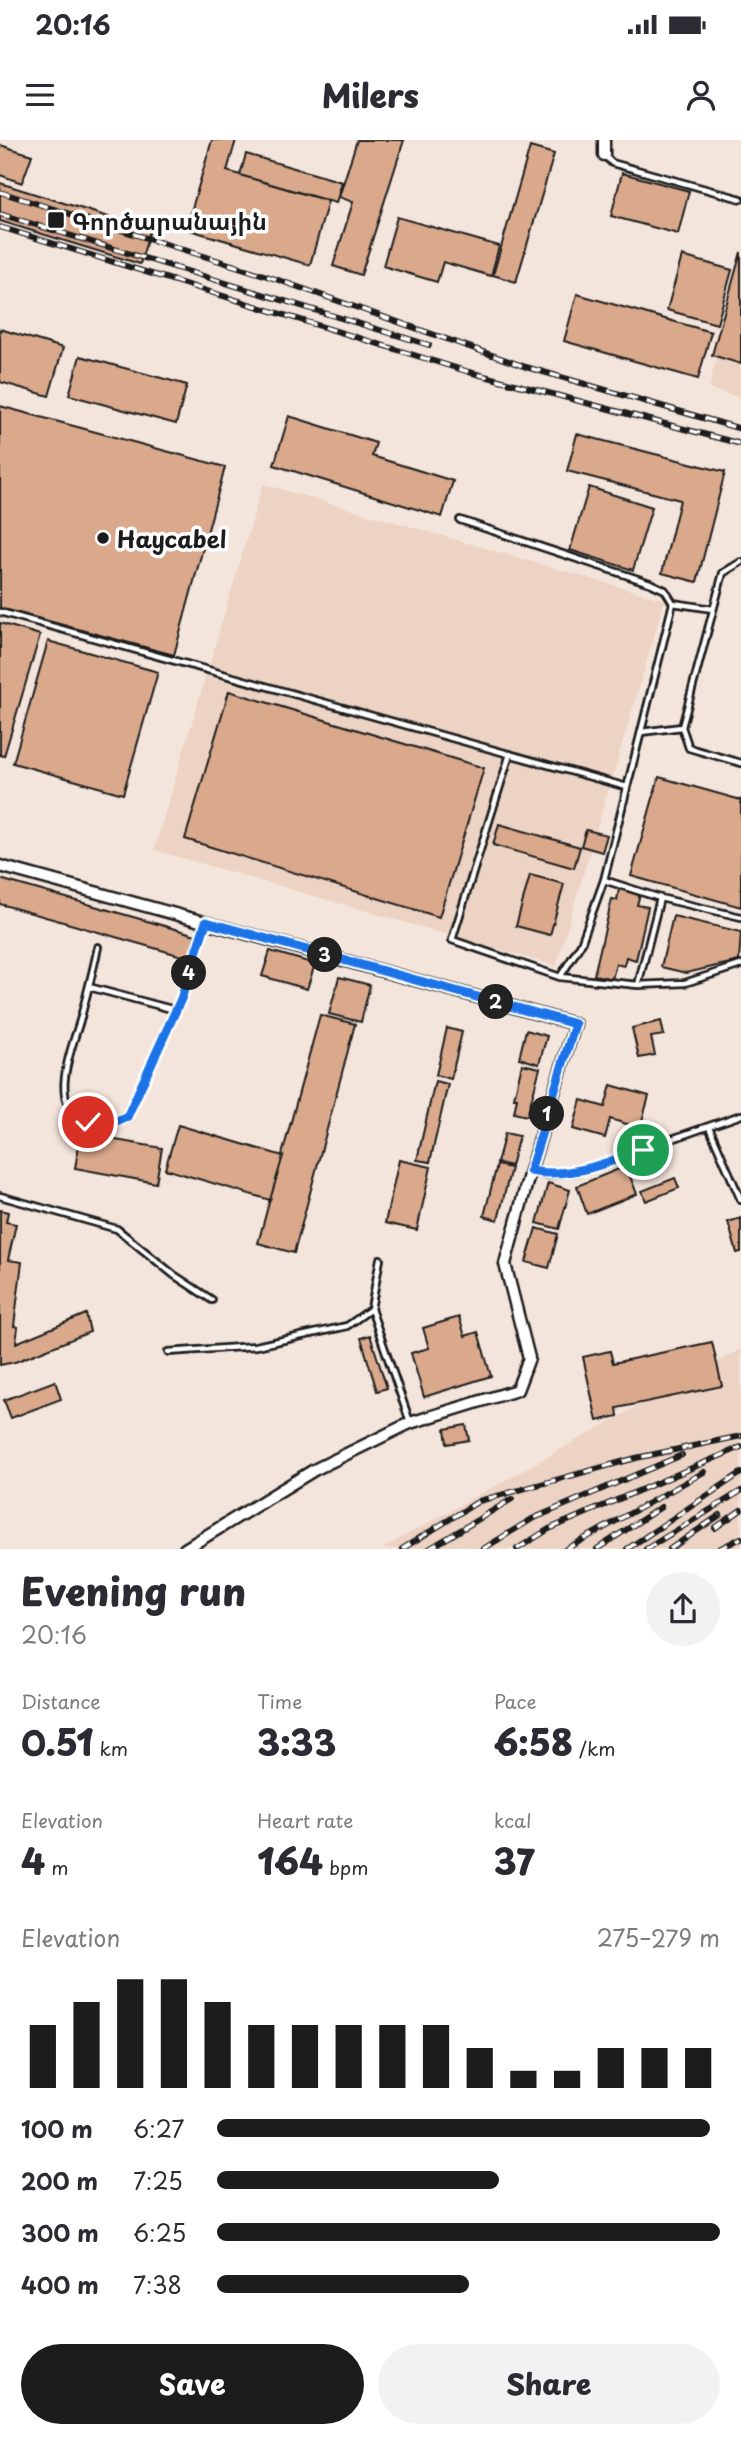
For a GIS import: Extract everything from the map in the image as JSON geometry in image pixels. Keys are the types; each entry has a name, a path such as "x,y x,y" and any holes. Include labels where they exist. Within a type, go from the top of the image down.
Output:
{"street":[{"path":"604,140 604,155"},
{"path":"0,866 575,1024 505,1264 529,1358 517,1390 410,1423 314,1470 185,1549"}],"lane":[{"path":"604,155 612,163 741,200"},
{"path":"460,520 650,583 665,590 673,603 604,880 581,944 560,977"},
{"path":"741,562 723,573 682,727 690,748 741,763"},
{"path":"673,603 713,610"},
{"path":"0,612 627,787"},
{"path":"641,732 682,727"},
{"path":"510,754 452,940 560,977 638,985 685,983 741,965"},
{"path":"604,880 660,898 741,917"},
{"path":"638,985 660,898"},
{"path":"98,947 64,1078 65,1101 73,1114 88,1122 108,1124 127,1117 181,999 206,922"},
{"path":"89,987 175,1010"},
{"path":"530,1171 549,1175 577,1172 741,1115"},
{"path":"709,1128 741,1200"},
{"path":"0,1196 117,1229 174,1275 212,1300"},
{"path":"380,1259 371,1309 410,1423"},
{"path":"168,1352 256,1346 348,1326 371,1309"}],"shaded area":[{"path":"741,252 741,398 709,389"},
{"path":"263,484 665,600 556,966 154,850"},
{"path":"741,1349 741,1549 381,1549 410,1533"}],"building":[{"path":"212,140 236,140 227,171 328,201 310,265 186,229"},
{"path":"357,140 404,140 361,275 333,266 353,202 339,197"},
{"path":"0,145 32,155 22,183 0,175"},
{"path":"530,147 554,154 516,282 493,275"},
{"path":"246,154 342,182 336,203 240,175"},
{"path":"622,173 689,191 678,234 611,216"},
{"path":"0,183 150,230 140,264 0,221"},
{"path":"397,217 499,246 491,276 443,262 437,282 383,266"},
{"path":"741,252 741,364 712,355"},
{"path":"682,256 732,270 717,324 667,310"},
{"path":"577,294 711,332 698,379 564,341"},
{"path":"0,329 63,348 49,396 0,382"},
{"path":"80,356 187,385 176,424 69,395"},
{"name":"Haycabel","path":"0,406 225,467 174,655 0,608"},
{"path":"289,416 376,443 372,456 453,481 442,517 274,465"},
{"path":"577,434 725,472 697,582 662,573 680,500 567,471"},
{"path":"589,487 652,507 633,570 570,550"},
{"path":"0,623 40,635 4,756 0,755"},
{"path":"48,641 158,672 123,794 13,763"},
{"path":"229,691 484,768 439,917 185,839"},
{"path":"659,777 741,800 741,907 631,876"},
{"path":"499,824 580,847 574,868 493,845"},
{"path":"586,830 607,835 602,852 581,846"},
{"path":"530,875 564,884 550,935 516,926"},
{"path":"0,879 196,935 189,958 0,904"},
{"path":"619,889 640,894 637,905 648,907 636,960 626,957 624,966 616,964 612,979 594,975 612,899 617,900"},
{"path":"673,916 741,932 739,961 686,973 661,967"},
{"path":"270,951 315,964 307,989 262,976"},
{"path":"339,977 370,985 361,1022 329,1014"},
{"path":"320,1015 355,1024 294,1253 258,1243"},
{"path":"661,1021 664,1035 651,1037 655,1055 639,1058 632,1028"},
{"path":"447,1028 462,1032 451,1079 436,1075"},
{"path":"526,1030 547,1036 539,1064 519,1058"},
{"path":"522,1064 540,1068 527,1116 514,1113 517,1098 514,1098"},
{"path":"435,1081 448,1084 430,1162 417,1160"},
{"path":"611,1085 649,1096 640,1128 610,1119 605,1138 573,1129 581,1100 605,1107"},
{"path":"178,1125 283,1156 270,1200 165,1169"},
{"path":"505,1133 519,1136 511,1166 497,1163"},
{"path":"81,1134 162,1148 156,1183 75,1168"},
{"path":"399,1160 431,1167 417,1230 385,1223"},
{"path":"497,1165 511,1168 498,1220 484,1216"},
{"path":"626,1166 637,1194 587,1214 577,1186"},
{"path":"675,1178 679,1188 646,1201 642,1191"},
{"path":"548,1183 570,1190 559,1229 537,1223"},
{"path":"0,1210 8,1212 6,1222 16,1224 8,1260 22,1262 14,1326 18,1327 16,1343 86,1314 90,1332 15,1362 0,1365"},
{"path":"741,1218 741,1252 737,1253 728,1222"},
{"path":"536,1228 558,1234 549,1268 526,1262"},
{"path":"459,1317 465,1336 478,1332 491,1376 424,1397 411,1353 429,1348 423,1328"},
{"path":"370,1335 387,1388 377,1391 361,1338"},
{"path":"712,1342 722,1386 617,1408 618,1416 597,1421 583,1357 610,1351 613,1363"},
{"path":"55,1381 61,1399 11,1418 4,1400"},
{"path":"466,1425 469,1440 447,1444 445,1429"}],"railway":[{"path":"0,192 264,275 526,367 741,429"},
{"path":"0,214 429,345"},
{"path":"0,227 469,372 741,444"},
{"path":"402,1549 479,1501 636,1458 741,1436"},
{"path":"517,1549 549,1529 741,1447"},
{"path":"483,1549 532,1519 682,1455"},
{"path":"566,1549 704,1472"},
{"path":"627,1549 741,1473"},
{"path":"646,1549 741,1491"},
{"path":"429,1549 512,1499"},
{"path":"597,1549 661,1507"},
{"path":"715,1528 741,1510"},
{"path":"670,1549 720,1515"},
{"path":"719,1549 741,1538"}],"place":[{"name":"Գործարանային","path":"56,220"},
{"name":"Haycabel","path":"103,538"}],"route":[{"path":"88,1122 108,1124 127,1117 181,999 206,922 575,1024 530,1171 549,1175 577,1172 643,1150"}]}
